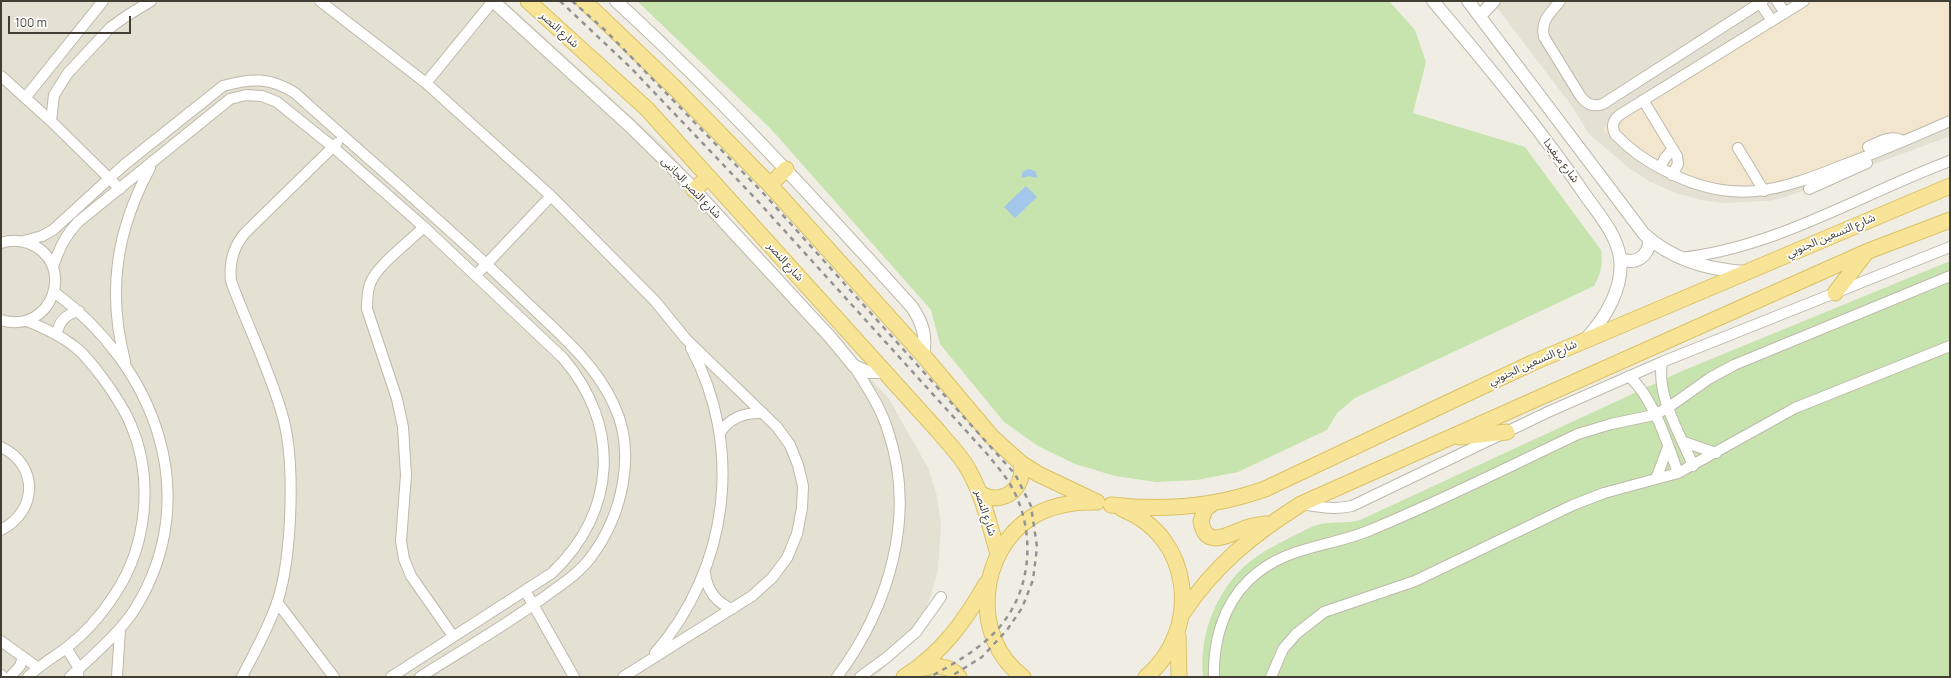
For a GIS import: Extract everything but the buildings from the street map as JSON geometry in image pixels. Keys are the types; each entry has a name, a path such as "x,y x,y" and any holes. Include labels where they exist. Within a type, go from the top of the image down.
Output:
{"main road":[{"name":"شارع النصر","path":"528,1 647,109 964,462 980,494 998,554"},
{"path":"584,1 673,86 770,184 923,355 992,437 1022,463 1038,474 1104,503 1128,511 1143,520 1163,540 1171,553 1179,572 1183,593 1182,614 1178,632 1170,650 1156,668 1146,677"},
{"path":"770,184 786,170"},
{"path":"694,190 708,176"},
{"name":"شارع التسعين الجنوبي","path":"988,582 998,554 1011,536 1032,517 1052,507 1074,502 1104,503 1152,508 1212,504 1265,489 1586,339 1950,186"},
{"path":"1182,614 1195,595 1218,568 1244,544 1272,522 1302,504 1446,438 1866,252 1950,220"},
{"path":"1835,293 1866,252"},
{"path":"1446,438 1507,432"},
{"path":"980,494 996,498 1012,493 1021,480 1022,463"},
{"path":"1212,504 1205,509 1201,521 1206,533 1213,538 1222,538 1247,528 1272,522"},
{"path":"910,673 942,647 955,632 988,582"},
{"path":"988,582 987,606 992,634 1008,662 1023,677"},
{"path":"1178,632 1180,677"},
{"path":"910,673 931,666 946,667 959,677"}],"street":[{"path":"25,98 103,1"},
{"path":"51,121 54,95 68,73 111,27 151,1"},
{"path":"320,1 426,83 551,196 655,301 686,339 777,427 790,445 798,465 803,486 802,508 797,534 787,558 772,578 752,596 624,677"},
{"path":"426,83 493,1"},
{"name":"شارع النصر الجانبى","path":"493,1 630,126 694,190 831,338 854,366"},
{"path":"616,1 674,54 786,170 912,307 919,318 924,331 925,344 923,355"},
{"name":"شارع ميفيدا","path":"1433,1 1480,57 1574,179 1611,233 1620,258 1618,283 1613,299 1597,327 1586,339"},
{"name":"شارع ميفيدا","path":"1468,1 1636,225 1649,239 1680,258 1706,267 1746,272"},
{"path":"1480,16 1494,1"},
{"path":"1560,1 1545,19 1543,28 1544,37 1581,97 1586,103 1596,106 1603,104 1761,2 1772,21"},
{"path":"1777,1 1785,12"},
{"path":"1804,1 1618,116 1614,121 1613,128 1615,134 1628,146 1660,168 1672,175 1696,185 1720,190 1764,191 1795,184 1869,151 1903,141 1950,121"},
{"path":"54,62 68,73"},
{"path":"1,76 51,121 120,190"},
{"path":"3,241 24,241 42,236 53,230 108,178 208,97 223,86 241,81 258,79 276,83 295,93 487,264 586,360 614,405 622,427 625,456 624,482 613,518 591,558 568,580 534,606 420,677"},
{"path":"53,267 59,249 67,234 78,222 152,165 216,109 230,100 246,95 262,96 277,102 333,147 424,227 563,358 574,371 591,399 602,436 603,474 599,500 590,524 562,565 552,574 391,677"},
{"path":"1644,100 1678,160 1677,168 1672,175"},
{"path":"242,677 277,602 285,567 289,531 290,496 288,445 283,416 231,281 231,260 238,241 245,233 343,137"},
{"path":"1738,148 1764,191"},
{"path":"1660,168 1665,158 1673,149"},
{"path":"1809,189 1865,164 1869,160 1869,151"},
{"path":"1680,258 1732,250 1764,240 1950,161"},
{"path":"126,367 116,315 115,289 117,263 129,212 152,165"},
{"path":"476,275 551,196"},
{"path":"424,227 377,271 370,282 367,295 367,309 396,399 403,427 406,475 401,541 404,559 411,576 454,636"},
{"path":"1620,258 1631,261 1639,259 1646,253 1649,239"},
{"path":"1,320 17,323 27,321 44,310 54,292 56,284 53,267 42,250 24,241"},
{"path":"1302,504 1326,509 1340,509 1352,506 1629,376 1950,246"},
{"path":"1214,677 1216,644 1221,623 1237,594 1248,580 1264,567 1292,552 1352,537 1385,524 1578,434 1603,426 1654,415 1669,408 1710,378 1734,365 1950,276"},
{"path":"54,292 79,311 110,345 126,367 142,394 159,435 165,458 168,507 165,531 155,568 142,596 120,629 78,673 70,677"},
{"path":"57,335 62,321 69,314 79,311"},
{"path":"27,321 57,335 76,348 95,368 120,403 132,425 139,449 144,474 145,499 142,524 136,548 127,572 115,594 87,630 66,648 37,667 28,677"},
{"path":"649,661 681,620 705,573 714,547 722,498 723,462 720,433 716,414 704,375 686,339"},
{"path":"1271,677 1283,649 1296,634 1324,612 1415,581 1573,505 1604,493 1678,473 1795,408 1950,346"},
{"path":"1662,362 1661,383 1669,408 1693,466"},
{"path":"854,366 868,372 884,372"},
{"path":"837,677 858,649 883,597 892,568 897,539 899,510 899,481 896,456 888,430 878,407 854,366"},
{"path":"1629,376 1640,388 1654,415 1678,473"},
{"path":"720,433 727,424 738,417 750,413 762,413"},
{"path":"1684,442 1716,453"},
{"path":"1,447 12,453 26,472 29,484 29,496 19,517 10,525 1,530"},
{"path":"1656,479 1668,447"},
{"path":"705,573 708,586 715,598 732,608"},
{"path":"526,592 574,677"},
{"path":"860,677 886,658 916,632 941,597"},
{"path":"277,602 334,677"},
{"path":"117,677 120,629"},
{"path":"1,641 37,667"},
{"path":"66,648 78,673"},
{"path":"10,677 20,666 22,657"}],"shaded area":[{"path":"1,1 505,1 665,147 889,399 928,468 937,496 941,525 938,570 930,598 924,612 901,650 880,672 872,677 1,677"},
{"path":"1492,1 1950,1 1950,136 1786,197 1768,201 1722,203 1701,200 1675,193 1649,181 1629,168 1589,134 1571,105"},
{"path":"1801,1 1950,1 1950,121 1775,191 1728,194 1696,190 1656,172 1621,147 1601,129"}],"green space":[{"path":"637,1 1389,1 1415,30 1426,62 1413,113 1525,147 1601,250 1602,264 1600,273 1594,286 1355,398 1337,413 1327,430 1238,472 1197,480 1156,482 1115,476 1075,464 1038,446 1004,422 940,344 931,310 771,129"},
{"path":"1950,261 1950,677 1203,677 1202,660 1204,642 1214,608 1233,578 1245,566 1271,548 1317,525 1360,520 1682,371"}],"water":[{"path":"1030,169 1036,172 1037,178 1029,176 1021,178 1023,171"},
{"path":"1026,186 1037,197 1015,218 1004,207"}],"railway":[{"path":"560,1 631,68 754,197 988,455 1010,484 1019,502 1027,541 1027,561 1024,580 1017,599 1008,616 988,639 964,657 930,677"},
{"path":"572,1 605,30 764,194 1015,474 1031,506 1037,547 1033,580 1022,608 1007,630 982,657 950,677"}]}
